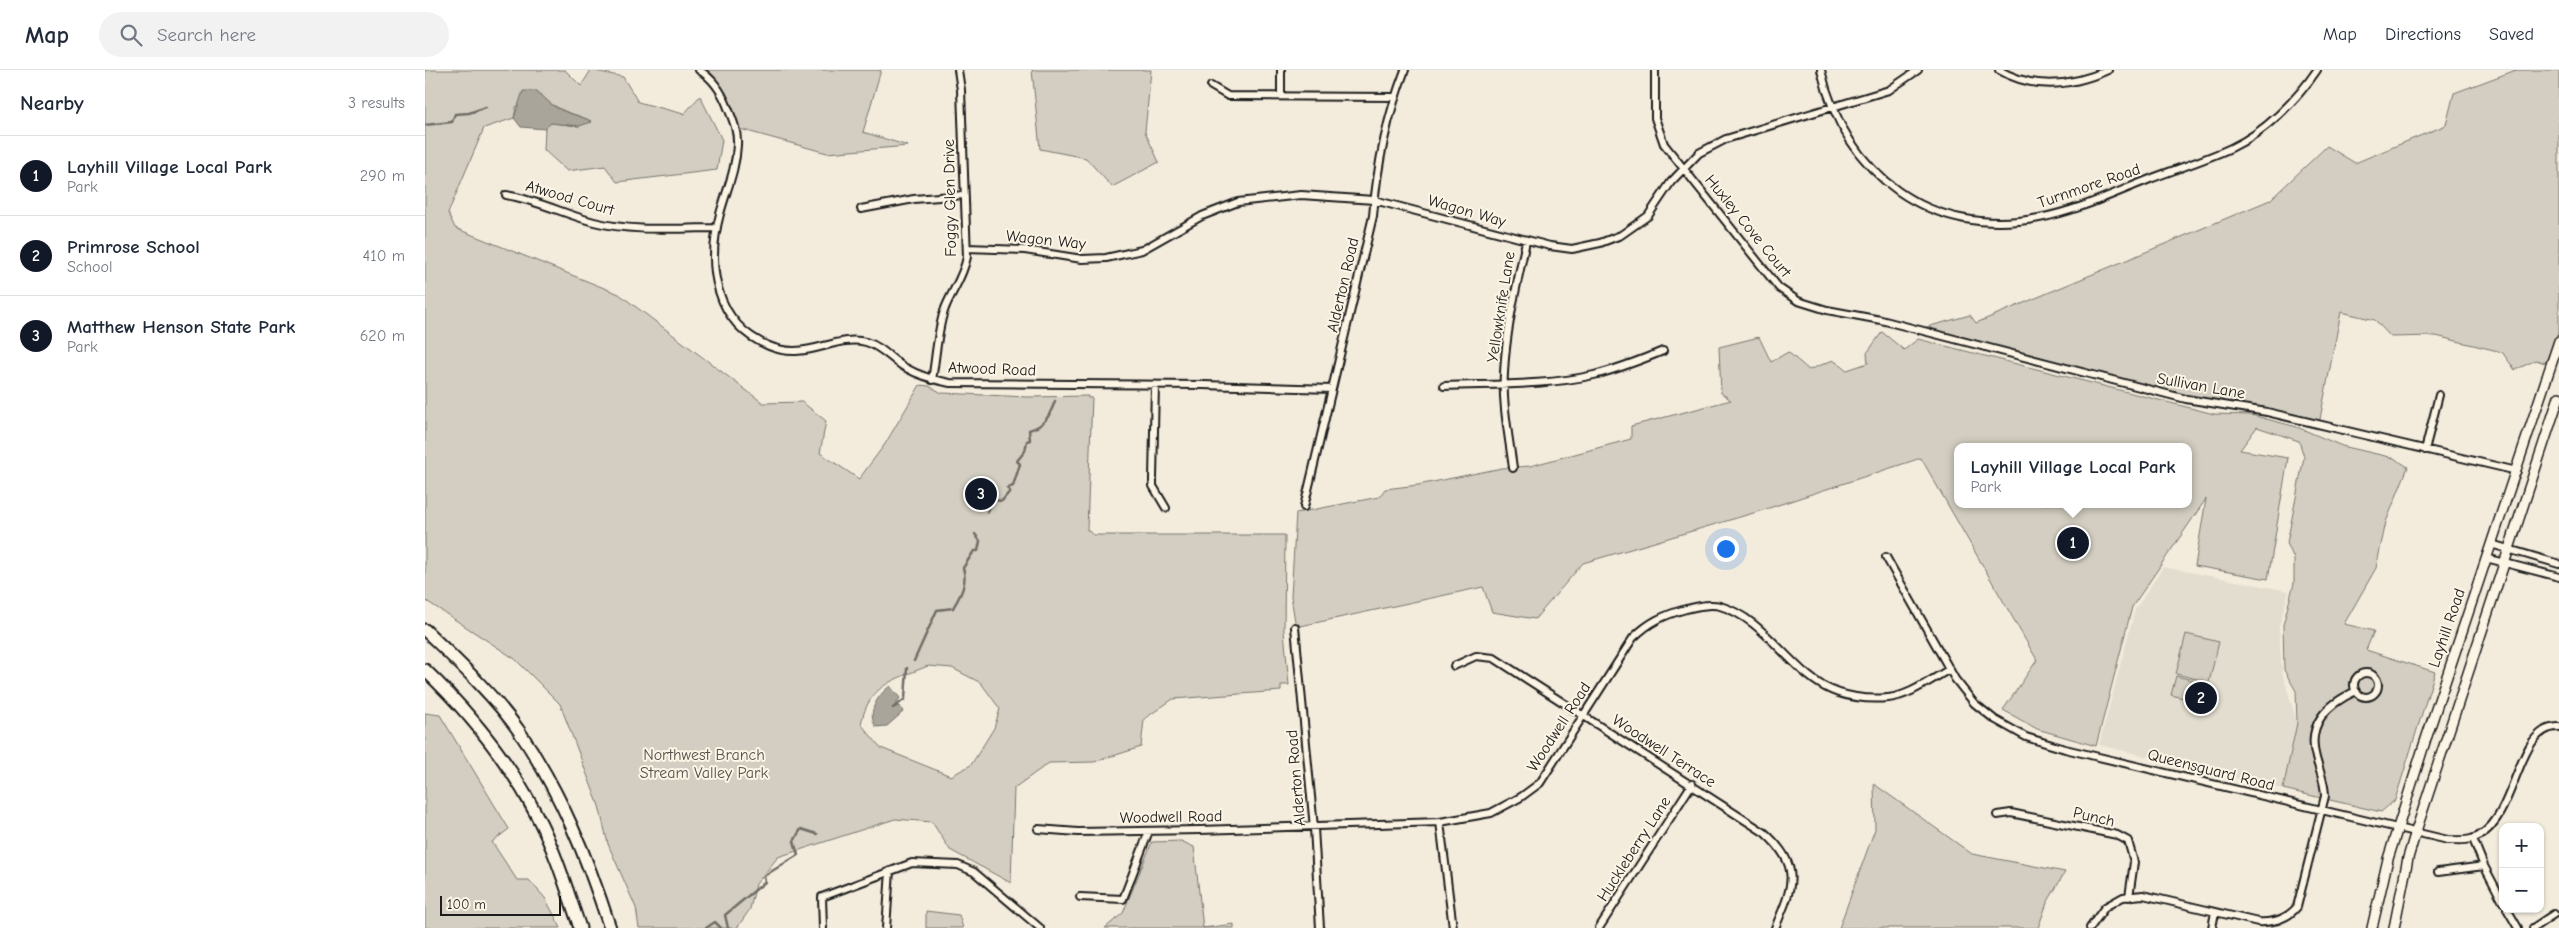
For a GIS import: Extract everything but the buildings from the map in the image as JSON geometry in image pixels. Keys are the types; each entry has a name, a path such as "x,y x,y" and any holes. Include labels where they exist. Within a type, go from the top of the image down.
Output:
{"highway":[{"path":"425,630 466,670 518,730 561,801 589,863 610,928"},
{"path":"425,670 495,746 536,814 562,873 579,928"}],"main road":[{"name":"Layhill Road","path":"2372,928 2388,860 2424,745 2559,341"},
{"name":"Layhill Road","path":"2394,928 2416,831 2559,397"}],"street":[{"name":"Atwood Road","path":"699,70 718,86 736,128 737,144 733,176 716,228 713,252 717,289 722,304 735,322 755,340 785,351 807,352 851,340 867,342 881,349 903,366 932,380 950,384 1155,385 1332,389"},
{"name":"Foggy Glen Drive","path":"932,380 945,308 963,275 967,248 961,90 958,70"},
{"path":"1281,70 1281,96"},
{"name":"Alderton Road","path":"1304,507 1373,216 1377,178 1395,97 1405,70"},
{"name":"Huxley Cove Court","path":"1655,70 1655,118 1664,144 1779,288 1798,301 1827,310 1881,320"},
{"name":"Turnmore Road","path":"1821,70 1832,106 1852,147 1870,169 1891,187 1915,202 1938,211 1971,219 2019,221 2040,218 2088,204 2231,148 2277,116 2305,87 2317,70"},
{"name":"Wagon Way","path":"967,248 1025,250 1082,259 1106,258 1142,250 1202,216 1239,202 1301,195 1375,200 1526,241 1572,248 1600,243 1621,236 1648,216 1683,167 1699,153 1726,139 1889,90 1918,70"},
{"path":"1999,70 2036,84 2065,84 2086,80 2108,70"},
{"path":"1211,86 1228,96 1395,97"},
{"name":"Atwood Court","path":"506,194 526,198 595,222 631,228 716,228"},
{"path":"861,208 914,198 964,195"},
{"name":"Yellowknife Lane","path":"1513,468 1504,384 1509,322 1526,241"},
{"name":"Sullivan Lane","path":"1881,320 2186,400 2267,412 2517,471"},
{"path":"1445,386 1551,381 1593,375 1629,365 1663,351"},
{"path":"1155,385 1153,486 1166,508"},
{"path":"2425,450 2439,395"},
{"path":"2491,544 2559,564"},
{"name":"Queensguard Road","path":"1886,557 1955,679 1974,703 1994,719 2026,738 2448,840 2473,839"},
{"path":"2486,558 2559,577"},
{"name":"Woodwell Road","path":"1038,829 1078,832 1314,828 1440,822 1491,813 1540,783 1633,638 1655,619 1673,612 1700,606 1719,606 1748,621 1814,680 1839,693 1866,698 1890,698 1919,686 1950,669"},
{"name":"Alderton Road","path":"1295,627 1314,828 1320,928"},
{"name":"Woodwell Terrace","path":"1454,666 1476,656 1494,658 1765,833 1779,846 1791,871 1791,887 1775,928"},
{"path":"2090,928 2105,907 2129,897 2143,895 2258,922 2271,923 2291,914 2297,907 2322,810 2325,787 2314,747 2318,723 2327,708 2356,690"},
{"path":"2499,895 2483,866 2473,839 2491,827 2499,817 2529,746 2542,732 2559,727"},
{"name":"Huckleberry Lane","path":"1599,928 1691,784"},
{"name":"Punch","path":"1997,815 2011,813 2117,836 2128,841 2134,862 2129,897"},
{"path":"1440,822 1453,928"},
{"path":"1080,897 1123,899 1149,831"},
{"path":"823,928 822,897 911,863 958,866 974,872 1040,928"},
{"path":"2437,872 2483,866"},
{"path":"886,928 890,871"},
{"path":"2212,928 2215,912"},
{"path":"2509,913 2518,928"},
{"path":"2533,928 2554,914"}],"shaded area":[{"path":"523,91 537,91 555,107 592,122 579,126 551,123 545,129 521,127 514,118"},
{"path":"2163,567 2289,591 2279,627 2282,672 2297,723 2283,789 2099,745 2135,610"},
{"path":"890,686 900,698 893,708 900,706 903,712 887,726 876,727 872,716 875,704 881,694"}],"green space":[{"name":"Northwest Branch Stream Valley Park","path":"425,70 565,70 581,86 591,70 623,77 638,102 684,114 700,96 722,140 717,170 617,182 605,166 567,171 544,150 545,129 551,123 579,126 591,121 554,106 537,91 516,107 514,118 484,128 448,213 455,228 619,294 763,403 802,402 826,421 820,453 859,479 885,444 920,385 929,386 942,393 1028,397 1088,396 1088,398 1092,398 1087,530 1094,535 1285,535 1284,631 1289,685 1281,685 1281,691 1173,699 1144,719 1141,747 1094,762 1049,763 1014,788 1011,883 950,850 932,822 895,819 778,857 756,884 750,909 737,928 639,928 636,908 608,844 599,806 560,704 515,659 425,600","holes":["928,666 952,668 981,683 1000,709 994,728 971,765 951,776 881,748 861,724 870,700 885,685"]},
{"path":"700,70 881,70 863,132 908,146 827,153 736,128 726,101"},
{"path":"1032,70 1151,70 1145,132 1159,162 1112,187 1086,158 1040,149"},
{"path":"2516,70 2559,70 2559,333 2545,363 2536,360 2515,370 2502,352 2436,336 2391,337 2375,320 2341,312 2318,429 1940,337 1923,328 1970,315 1976,323 2270,200 2327,146 2355,163 2446,125 2454,93"},
{"path":"1882,332 1904,350 1918,339 2214,414 2251,415 2297,427 2342,446 2394,458 2408,467 2386,522 2376,568 2344,624 2374,631 2366,650 2435,672 2395,800 2381,812 2283,789 2297,723 2296,691 2284,670 2283,625 2294,583 2294,559 2287,543 2304,457 2299,441 2257,427 2240,450 2288,458 2268,579 2195,566 2206,499 2132,607 2096,746 2037,729 2003,710 2037,660 1921,458 1757,512 1583,563 1535,619 1492,612 1483,587 1296,627 1291,597 1296,513 1379,497 1385,489 1418,485 1502,468 1530,466 1631,439 1631,426 1731,400 1721,393 1719,347 1759,337 1771,362 1788,352 1809,370 1833,360 1847,370 1868,363 1867,353"},
{"path":"2186,634 2219,642 2209,682 2176,674"},
{"path":"2176,676 2208,684 2204,703 2171,695"},
{"path":"425,713 440,715 509,829 492,842 517,880 529,880 545,898 561,928 425,928"},
{"path":"1874,784 1972,854 2065,872 2047,903 2038,928 1839,928 1875,829"},
{"path":"1181,841 1194,847 1203,928 1105,928 1123,913 1152,842"},
{"path":"926,911 959,915 963,928 926,928"},
{"path":"1234,924 1234,928 1203,928"}],"waterway":[{"path":"425,125 452,122 455,114 469,113 486,107"},
{"path":"987,512 994,500 1002,501 1010,491 1007,488 1013,486 1020,464 1017,461 1025,451 1027,441 1030,440 1029,430 1043,423 1055,401"},
{"path":"914,661 937,610 953,608 961,594 965,579 963,568 974,551 978,551 980,541 975,534"},
{"path":"893,708 905,699 907,668"},
{"path":"728,928 725,915 765,882 764,876 798,855 794,841 801,829 817,834"},
{"path":"706,928 715,922 721,928"}],"place":[{"name":"Matthew Henson State Park","path":"981,494"},
{"name":"Layhill Village Local Park","path":"2073,543"},
{"name":"Primrose School","path":"2201,698"}]}
